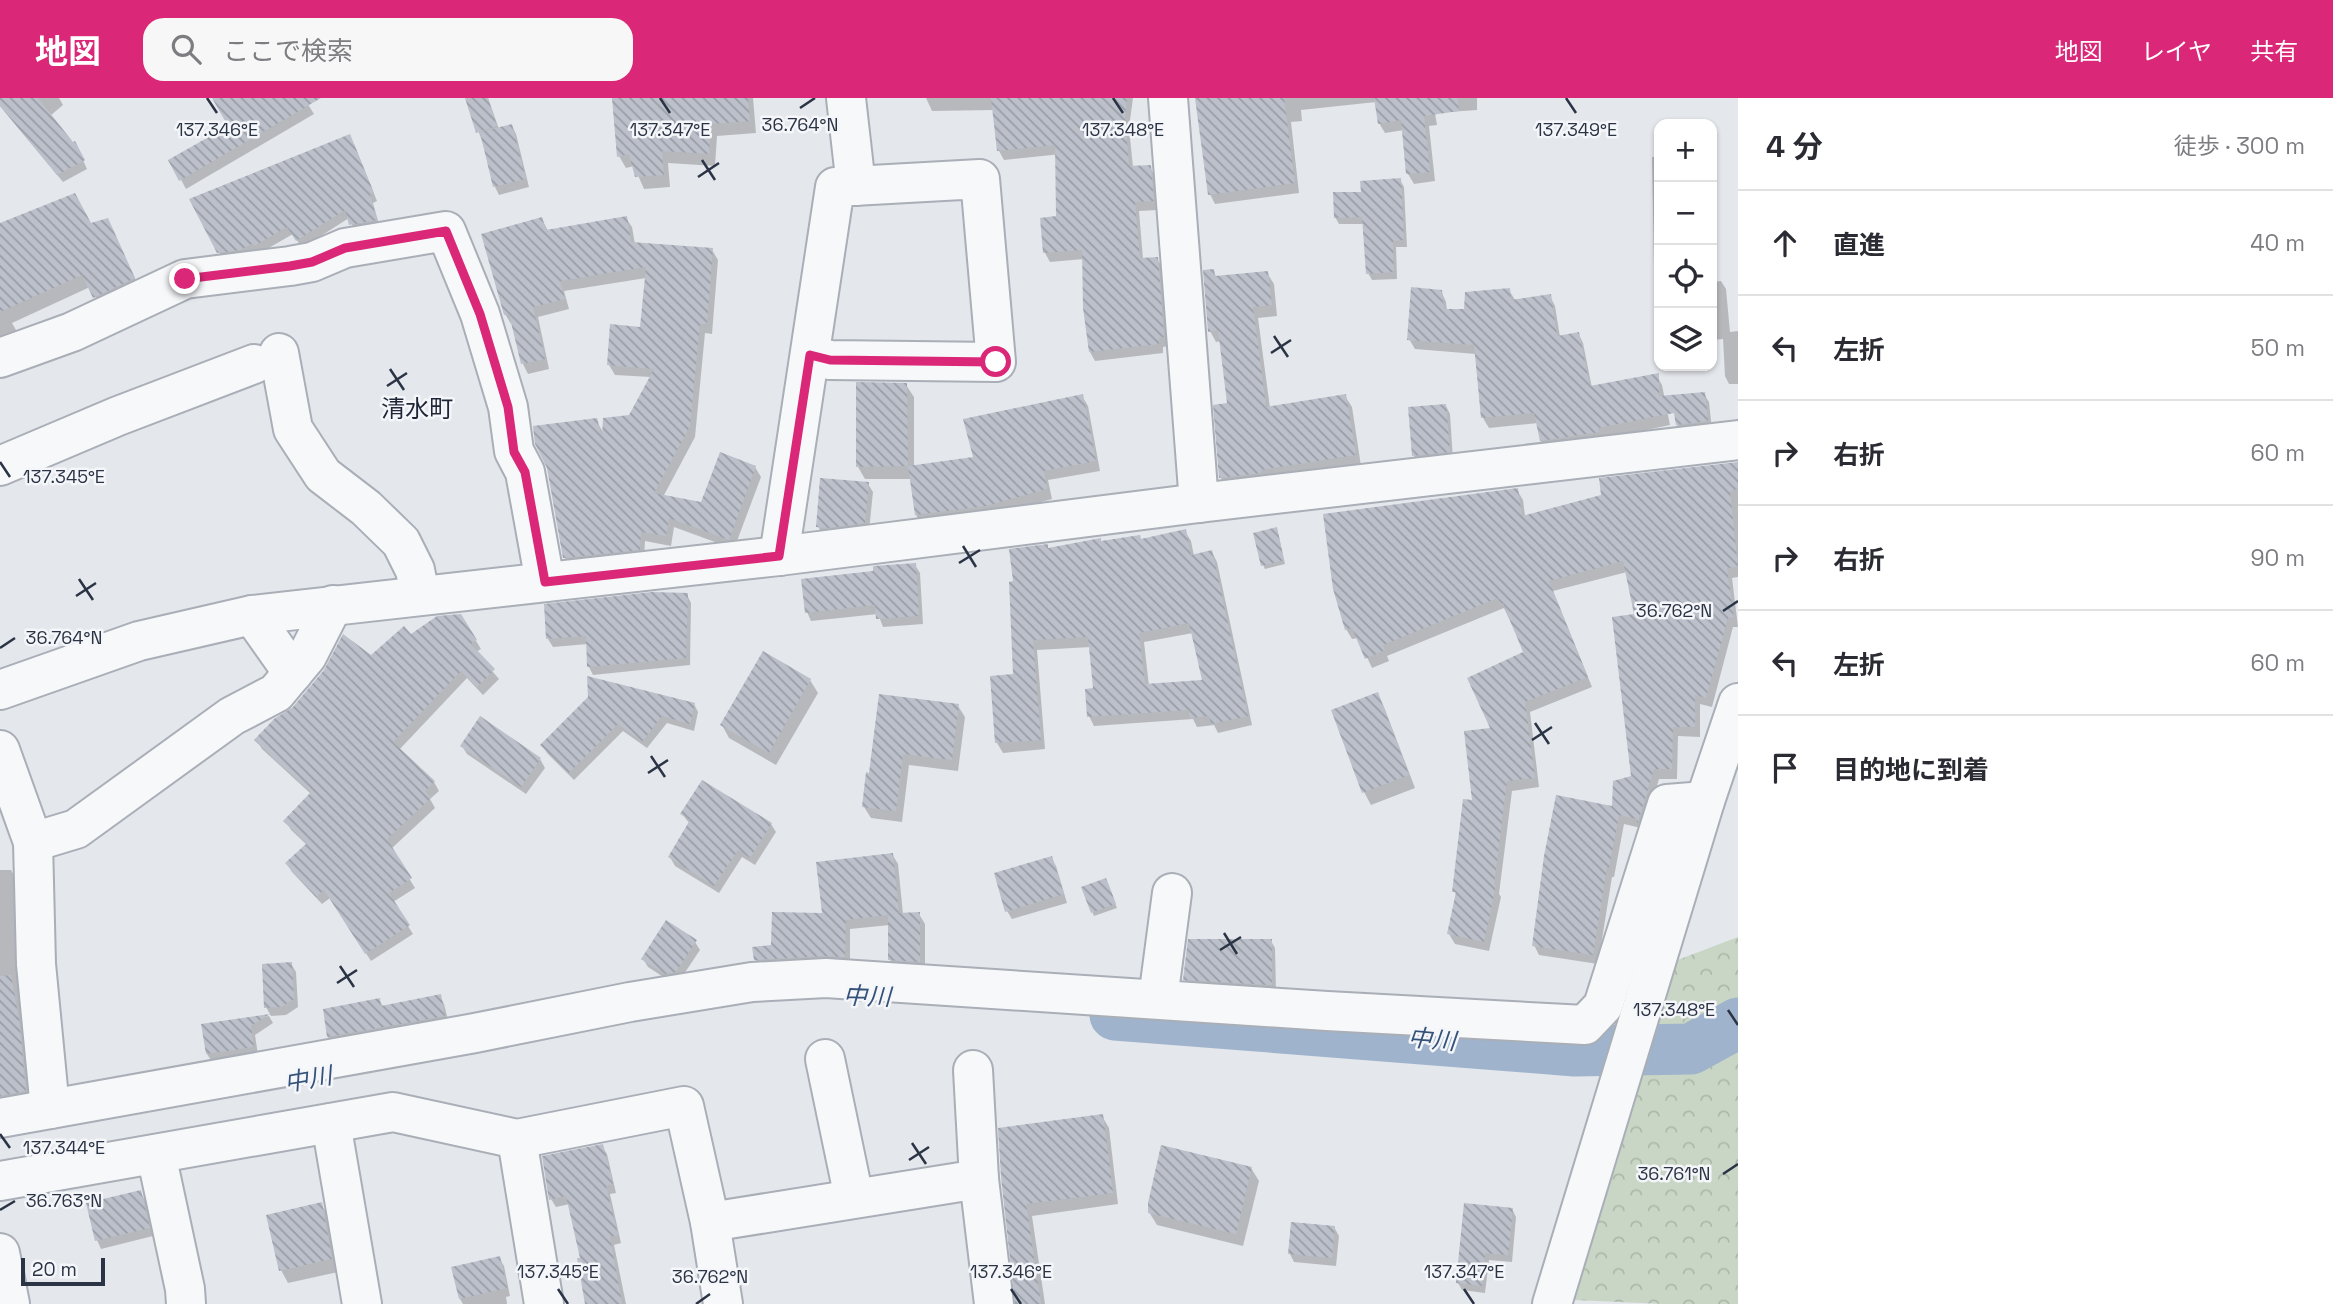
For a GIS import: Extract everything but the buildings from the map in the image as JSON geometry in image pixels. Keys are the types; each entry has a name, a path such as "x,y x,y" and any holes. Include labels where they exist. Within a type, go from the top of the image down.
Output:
{"street":[{"path":"846,98 856,186"},
{"path":"1168,98 1199,503"},
{"path":"779,556 835,187 980,179 996,362 830,360 810,355"},
{"path":"0,358 72,332 185,279 312,262 345,248 446,231 480,314 508,407 514,452 525,472 545,582"},
{"path":"1,465 266,358 293,429 323,475 366,508 401,542 415,570 420,595"},
{"path":"0,690 139,641 252,615 779,556 1199,503 1738,440"},
{"path":"33,842 76,829 232,716 276,693 307,656 333,605"},
{"path":"252,615 293,673"},
{"path":"1552,1304 1705,801 1738,703"},
{"path":"0,750 33,842 36,964 50,1109"},
{"path":"0,1118 752,982 826,978 1585,1025 1603,1006 1667,804 1705,801"},
{"path":"1158,999 1172,893"},
{"path":"825,1059 854,1198"},
{"path":"973,1070 979,1179 994,1304"},
{"path":"0,1181 393,1112 517,1139 684,1106 710,1222 723,1304"},
{"path":"331,1124 362,1304"},
{"path":"517,1139 544,1304"},
{"path":"156,1154 186,1289 186,1304"},
{"path":"710,1222 979,1179"},
{"path":"0,1252 10,1304"}],"green space":[{"path":"1738,937 1738,1304 1553,1299 1654,969"}],"waterway":[{"name":"中川","path":"1115,1015 1575,1051 1691,1049 1738,1023"}],"district":[{"name":"清水町","path":"417,408"}],"route":[{"path":"185,279 312,262 345,248 446,231 480,314 508,407 514,452 525,472 545,582 779,556 810,355 830,360 996,362"}]}
